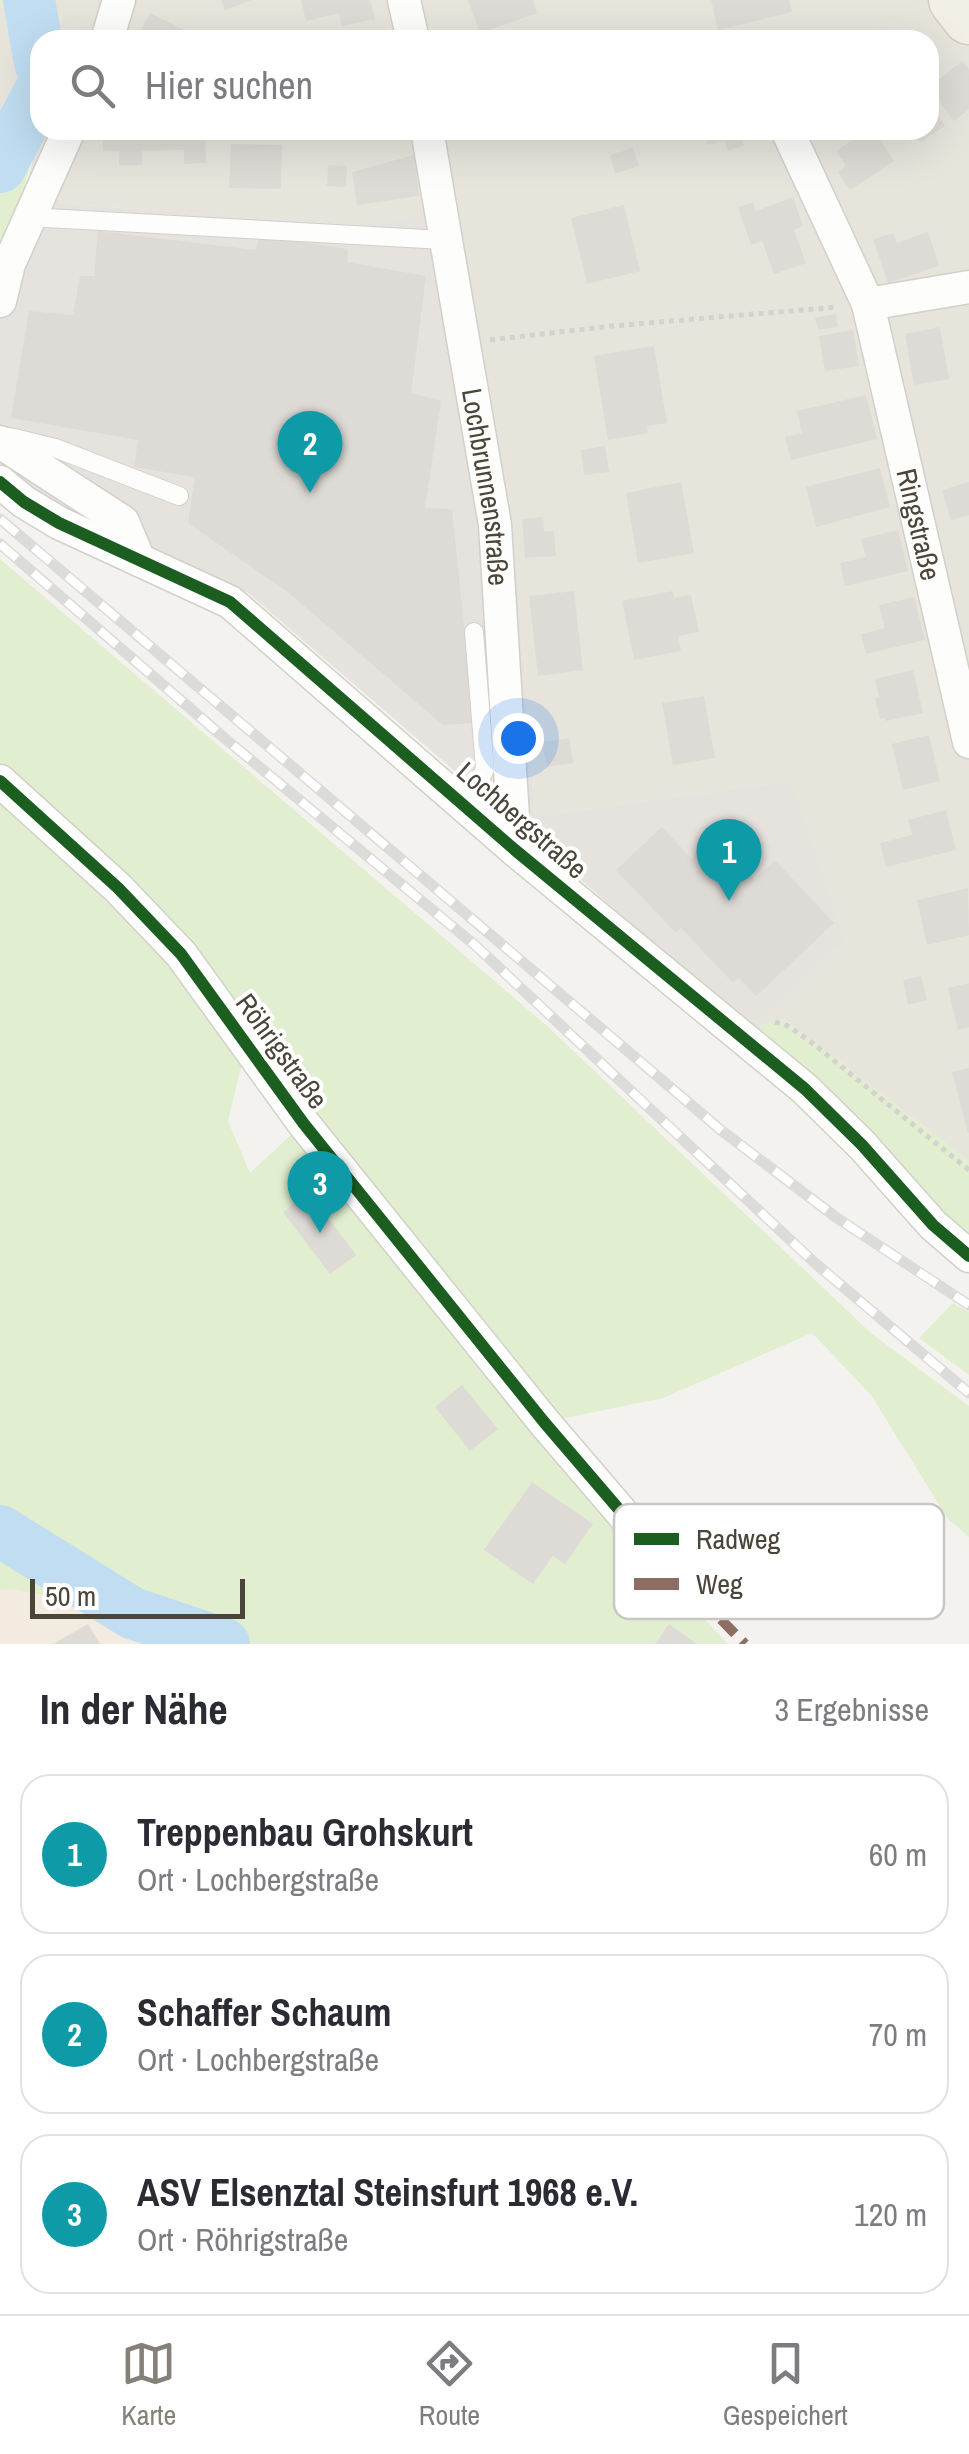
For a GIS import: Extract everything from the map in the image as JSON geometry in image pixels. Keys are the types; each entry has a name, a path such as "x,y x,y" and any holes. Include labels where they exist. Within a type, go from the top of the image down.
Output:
{"main road":[{"path":"955,0 969,18"}],"street":[{"path":"110,30 119,0"},
{"path":"404,0 412,30"},
{"path":"0,301 28,217 64,140"},
{"name":"Lochbrunnenstraße","path":"429,140 495,525 515,850"},
{"name":"Ringstraße","path":"792,140 868,304 969,742"},
{"path":"868,304 969,286"},
{"path":"0,438 123,522 139,560"},
{"name":"Lochbergstraße","path":"12,492 58,523 230,602 515,850 819,1102 933,1225 969,1256"},
{"name":"Röhrigstraße","path":"7,794 118,888 181,954 304,1124 615,1504"}],"lane":[{"path":"28,217 444,240"},
{"path":"0,438 55,448 179,496"},
{"path":"468,806 485,770 474,632"}],"path":[{"path":"463,344 612,326 868,304"},
{"path":"728,1025 746,1020 788,1026 969,1170"}],"shaded area":[{"path":"0,0 969,0 969,1161 784,1019 749,1029 790,781 536,816 513,522 453,211 365,226 68,204 24,196 38,140 939,140 939,30 59,30 62,14 23,24 30,67 30,120 0,164"},
{"path":"24,196 68,204 365,226 453,210 513,522 536,816 790,781 844,940 749,1029 247,592 189,570 40,496 0,465 0,274"},
{"path":"14,1588 75,1601 175,1644 0,1644 0,1590"}],"green space":[{"path":"0,0 21,0 24,24 62,13 59,30 30,30 30,67 23,24 0,6"},
{"path":"30,120 30,140 37,140 0,274 0,164"},
{"path":"0,559 546,1025 872,1334 969,1406 969,1537 948,1519 944,1504 939,1504 871,1395 812,1333 663,1398 545,1422 614,1507 614,1619 704,1619 728,1644 175,1644 75,1601 14,1589 0,1590","holes":["246,1046 303,1124 250,1173 228,1121"]},
{"path":"784,1019 969,1161 969,1236 749,1029"},
{"path":"953,1303 969,1312 969,1375 919,1338"}],"building":[{"path":"221,0 252,0 225,10"},
{"path":"301,0 370,0 375,19 342,26 339,13 306,21"},
{"path":"468,0 533,0 537,13 479,30"},
{"path":"711,0 789,0 792,12 718,30"},
{"path":"150,13 184,30 141,30"},
{"path":"962,61 969,69 969,109 954,121 939,101 939,80"},
{"path":"103,140 205,140 206,163 184,164 184,150 142,151 142,165 119,165 119,151 103,151"},
{"path":"724,140 742,140 744,145 728,151"},
{"path":"852,140 880,140 894,161 850,190 838,172 846,166 836,151"},
{"path":"231,144 282,145 281,189 229,188"},
{"path":"633,148 639,166 615,174 610,155"},
{"path":"414,155 419,196 357,205 352,172"},
{"path":"328,165 347,166 346,187 327,186"},
{"path":"793,197 803,226 794,230 806,263 774,274 762,241 751,245 738,207 753,202 756,211"},
{"path":"624,205 640,271 587,284 571,218"},
{"path":"98,231 256,250 259,236 348,249 347,262 426,276 411,393 441,401 425,508 452,509 474,723 443,725 289,593 188,523 195,477 134,467 138,440 11,418 29,311 73,315 80,276 94,276"},
{"path":"928,232 939,266 888,283 873,239 893,233 897,243"},
{"path":"836,314 838,327 818,330 815,318"},
{"path":"940,327 949,379 914,385 905,334"},
{"path":"853,330 859,366 825,371 819,336"},
{"path":"654,346 667,423 647,426 648,433 608,440 594,356"},
{"path":"866,395 877,439 791,460 785,437 802,433 797,411"},
{"path":"605,446 609,472 584,475 581,450"},
{"path":"880,468 890,507 816,527 806,487"},
{"path":"681,482 694,553 638,563 626,493"},
{"path":"969,482 969,515 951,520 942,490"},
{"path":"543,517 544,531 554,531 556,556 525,558 522,519"},
{"path":"898,530 908,571 845,586 840,563 866,557 861,539"},
{"path":"574,591 583,670 538,676 529,596"},
{"path":"673,591 674,598 691,595 699,632 678,636 681,651 634,660 622,601"},
{"path":"914,597 925,640 866,654 861,634 885,628 879,605"},
{"path":"913,670 923,713 880,719 875,679"},
{"path":"704,696 715,758 673,765 662,703"},
{"path":"929,735 940,781 903,790 892,744"},
{"path":"569,738 573,763 547,767 542,742"},
{"path":"946,810 956,850 886,867 880,843 912,835 908,820"},
{"path":"662,827 691,858 715,836 755,879 775,860 834,923 756,996 739,978 733,983 681,928 676,933 616,870"},
{"path":"968,888 969,935 927,945 917,900"},
{"path":"921,976 927,1000 908,1005 903,980"},
{"path":"969,983 969,1027 958,1030 948,988"},
{"path":"969,1068 969,1133 968,1133 952,1072"},
{"path":"309,1192 356,1255 330,1274 283,1212"},
{"path":"462,1385 498,1429 470,1451 435,1407"},
{"path":"532,1482 593,1524 565,1564 553,1556 533,1584 484,1550"},
{"path":"88,1624 100,1644 53,1644"},
{"path":"669,1624 697,1644 655,1644"}],"waterway":[{"path":"29,0 34,30"},
{"path":"0,167 30,110"},
{"path":"0,1531 132,1613 224,1644"}],"railway":[{"path":"0,519 722,1131 837,1218 969,1305"},
{"path":"0,544 222,736 476,946 816,1264 969,1393"}],"marked path":[{"path":"721,1619 745,1644"}],"cycle path":[{"path":"0,482 59,523 230,602 515,850 805,1089 862,1145 933,1225 969,1256"},
{"path":"0,781 118,888 181,954 304,1124 614,1504"}],"place":[{"name":"Schaffer Schaum","path":"310,493"},
{"name":"Treppenbau Grohskurt","path":"729,901"},
{"name":"ASV Elsenztal Steinsfurt 1968 e.V.","path":"320,1233"}]}
